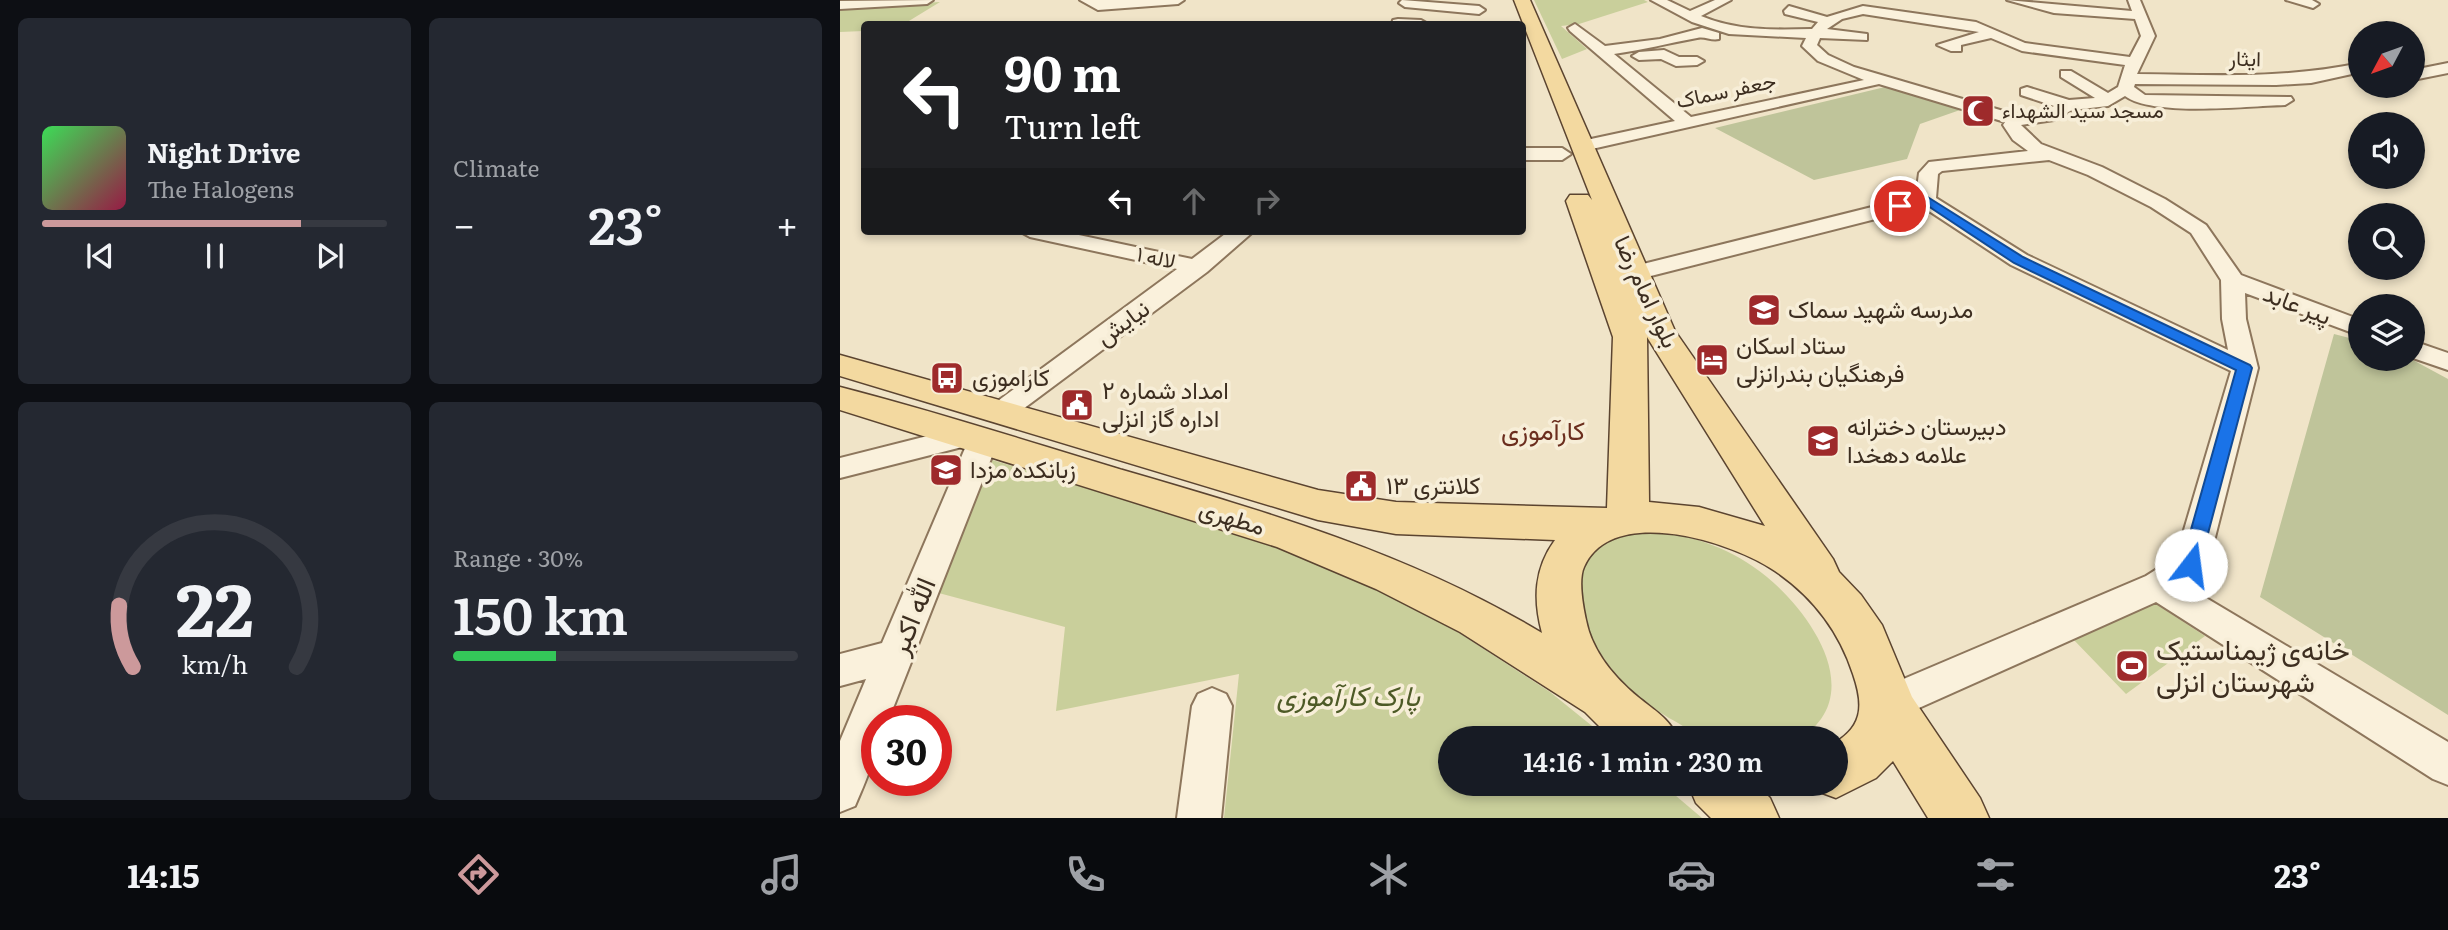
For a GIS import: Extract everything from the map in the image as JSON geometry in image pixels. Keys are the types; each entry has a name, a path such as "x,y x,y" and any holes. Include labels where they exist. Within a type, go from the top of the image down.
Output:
{"main road":[{"name":"بلوار امام رضا","path":"1526,57 1572,150 1630,337 1614,522"},
{"name":"بلوار امام رضا","path":"1526,59 1635,273 1660,331 1835,598"},
{"name":"مطهری","path":"840,365 984,430 1292,536 1392,576 1477,618 1599,695"},
{"name":"مطهری","path":"840,398 1318,505 1396,518 1698,522 1761,542 1813,575 1835,598"},
{"path":"1614,522 1583,538 1560,568 1560,604 1565,637 1599,695 1633,726"},
{"path":"1835,598 1858,625 1875,660 1887,704 1961,818"},
{"path":"1848,764 1873,747 1887,704"},
{"path":"1728,796 1750,818"}],"street":[{"path":"840,5 926,0"},
{"path":"1086,0 1098,6 1178,0"},
{"path":"1657,0 1690,16 1738,32 1814,32 1862,37"},
{"path":"1690,16 1725,0"},
{"path":"1850,0 1863,10"},
{"path":"1997,8 2017,0 2054,9 2142,16"},
{"path":"2134,0 2148,36 2127,70 2127,84 2141,100 2194,103 2285,100"},
{"path":"2292,0 2313,4"},
{"path":"1405,3 1499,6"},
{"path":"1475,21 1499,6"},
{"path":"1794,9 1790,11 1828,21"},
{"path":"2127,84 2109,100 2068,105 2048,116 2016,120 1849,70 1823,58 1809,46 1814,32 1828,21 1846,13 1863,10 1947,20 1987,30 2022,47 2133,62"},
{"path":"1947,20 1975,10"},
{"path":"1956,48 1944,45 2009,22"},
{"path":"1574,28 1687,122"},
{"path":"1607,55 1702,32 1714,36"},
{"path":"2010,41 2036,38"},
{"path":"1607,55 1664,54 1676,62 1697,61"},
{"path":"2426,72 2448,68"},
{"name":"ایثار","path":"2127,84 2311,78 2348,71"},
{"path":"2066,74 2109,100"},
{"name":"جعفر سماک","path":"1526,154 1572,150 1870,83 1878,77"},
{"path":"2027,92 2068,105"},
{"path":"1887,704 2158,586 2191,565 2245,368 2234,319 2233,280 2199,229 2158,203 2035,148 2019,136 2012,125 2016,120"},
{"path":"1926,200 1930,173 1936,166 2053,154"},
{"path":"1635,273 1926,200 2019,260 2245,368"},
{"name":"لاله ۱","path":"1049,235 1199,267"},
{"name":"نیایش","path":"984,430 1238,235"},
{"name":"پیر عابد","path":"2233,280 2348,324"},
{"path":"2425,353 2448,362"},
{"path":"840,468 984,430"},
{"name":"الله اکبر","path":"840,791 984,430"},
{"path":"2158,586 2448,765"},
{"path":"840,670 895,656"},
{"path":"1199,818 1212,706"}],"green space":[{"path":"1534,0 1648,2 1579,24 1561,26 1587,49 1562,59"},
{"path":"940,2 909,21 861,21 861,31 840,32 840,8"},
{"path":"1885,87 1960,110 1920,124 1907,159 1814,180 1715,128"},
{"path":"2334,334 2348,338 2348,371 2425,371 2425,367 2448,379 2448,715 2260,597"},
{"name":"پارک کارآموزی","path":"989,459 1249,537 1407,599 1550,692 1592,726 1438,726 1438,796 1676,796 1702,818 1224,818 1239,674 1056,711 1065,627 935,592"},
{"path":"1650,530 1712,545 1754,567 1781,590 1808,622 1828,661 1830,701 1815,726 1684,726 1659,712 1625,684 1598,649 1589,630 1581,587 1584,570 1591,555 1603,543 1626,533"},
{"name":"خانه‌ی ژیمناستیک شهرستان انزلی","path":"2145,597 2205,636 2126,694 2072,638"}],"place":[{"name":"مسجد سید الشهداء","path":"1978,111"},
{"name":"مدرسه شهید سماک","path":"1764,310"},
{"name":"ستاد اسکان فرهنگیان بندرانزلی","path":"1712,360"},
{"name":"کاراموزی","path":"947,378"},
{"name":"امداد شماره ۲ اداره گاز انزلی","path":"1077,405"},
{"name":"دبیرستان دخترانه علامه دهخدا","path":"1823,441"},
{"name":"زبانکده مزدا","path":"946,470"},
{"name":"کلانتری ۱۳","path":"1361,486"},
{"name":"خانه‌ی ژیمناستیک شهرستان انزلی","path":"2132,666"}],"district":[{"name":"کارآموزی","path":"1543,431"}],"route":[{"path":"1900,206 1926,200 2019,260 2245,368 2191,565"}]}
